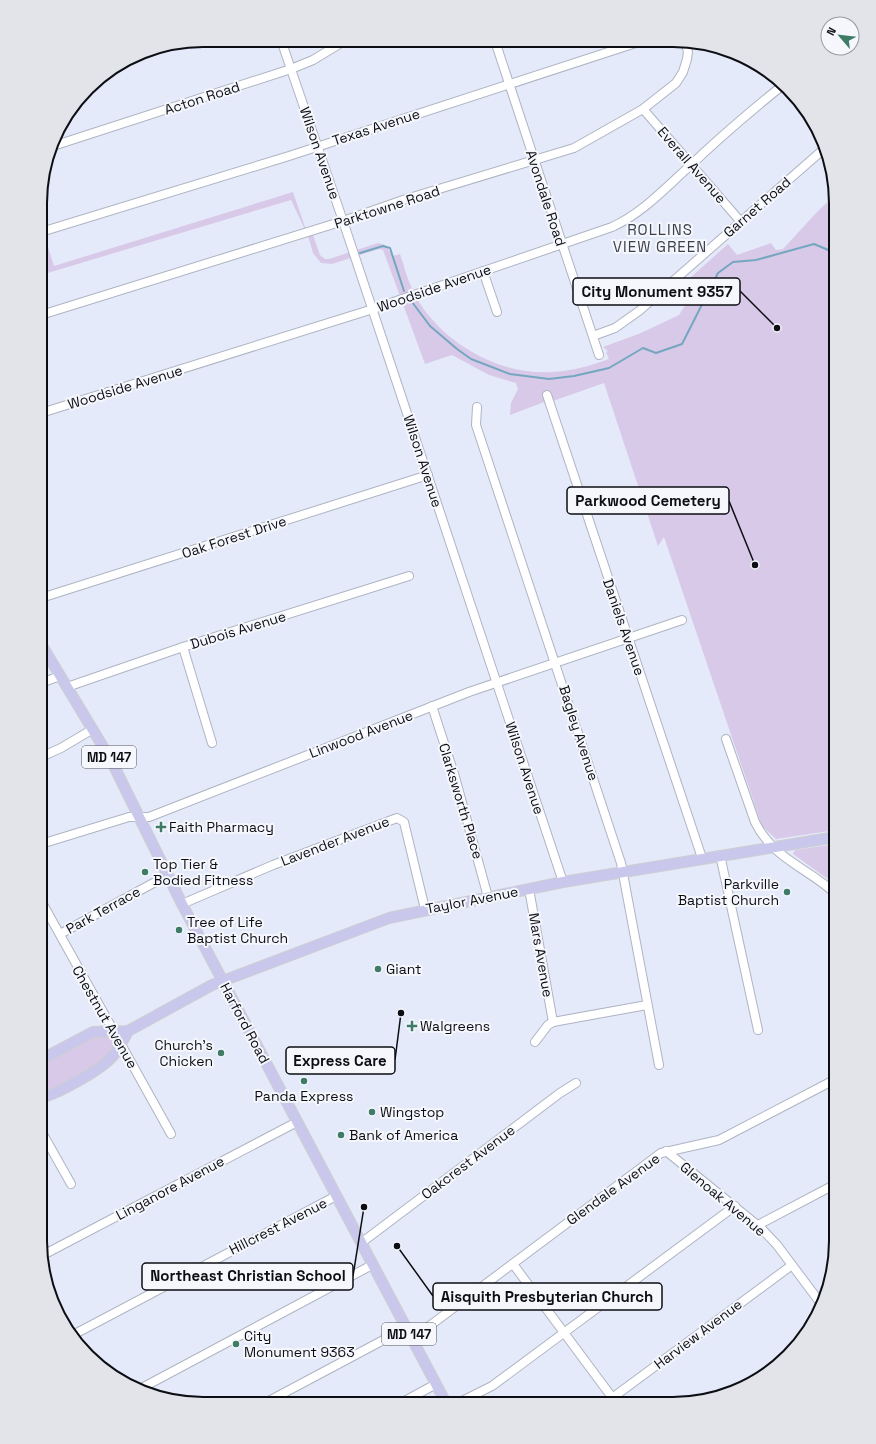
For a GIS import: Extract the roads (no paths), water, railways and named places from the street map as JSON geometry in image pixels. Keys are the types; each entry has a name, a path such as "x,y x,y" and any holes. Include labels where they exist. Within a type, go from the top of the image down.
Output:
{"main road":[{"name":"Harford Road","path":"47,654 94,729 140,817 182,904 443,1397"},
{"name":"Taylor Avenue","path":"47,1056 92,1032 128,1031 201,990 222,980 368,925 425,909 623,871 829,837"},
{"path":"47,1095 58,1091 104,1064 114,1055 128,1031"}],"street":[{"name":"Wilson Avenue","path":"284,47 344,221 562,882"},
{"name":"Acton Road","path":"59,144 292,69 313,60 334,47"},
{"name":"Avondale Road","path":"496,47 599,355"},
{"name":"Texas Avenue","path":"47,230 318,146 623,47"},
{"name":"Parktowne Road","path":"47,313 344,221 406,199 574,148 643,109 669,89 680,77 688,57 686,47"},
{"name":"Woodside Avenue","path":"47,412 372,309 561,245 626,221 779,89"},
{"name":"Everall Avenue","path":"643,109 741,222"},
{"name":"Garnet Road","path":"593,336 615,328 626,321 821,152"},
{"path":"483,272 497,312"},
{"name":"Daniels Avenue","path":"547,396 702,858"},
{"name":"Bagley Avenue","path":"477,407 476,425 623,871 659,1065"},
{"name":"Oak Forest Drive","path":"47,596 428,475"},
{"name":"Dubois Avenue","path":"67,687 183,647 409,576"},
{"name":"Linwood Avenue","path":"47,842 129,817 149,817 496,682 682,620"},
{"path":"183,647 212,743"},
{"path":"47,677 59,674"},
{"path":"47,680 59,674"},
{"name":"Clarksworth Place","path":"432,706 455,777 488,897"},
{"path":"47,754 94,729"},
{"path":"726,739 761,835 771,847 829,889"},
{"name":"Lavender Avenue","path":"182,904 273,865 397,818 404,822 425,909"},
{"path":"720,855 758,1030"},
{"name":"Park Terrace","path":"60,934 168,875"},
{"name":"Mars Avenue","path":"529,889 553,1022"},
{"name":"Chestnut Avenue","path":"47,911 171,1134"},
{"path":"535,1042 548,1025 553,1022 647,1005"},
{"name":"Oakcrest Avenue","path":"361,1243 560,1093 576,1083"},
{"name":"Glendale Avenue","path":"412,1339 661,1153 701,1146 719,1140 829,1084"},
{"name":"Linganore Avenue","path":"47,1253 297,1122"},
{"path":"47,1141 71,1184"},
{"name":"Glenoak Avenue","path":"666,1151 758,1225 792,1265 817,1299"},
{"path":"758,1225 829,1188"},
{"name":"Hillcrest Avenue","path":"77,1333 336,1196"},
{"path":"470,1397 492,1386 735,1206"},
{"path":"513,1264 612,1397"},
{"path":"146,1386 372,1265"},
{"name":"Harview Avenue","path":"620,1397 792,1265"},
{"path":"276,1397 406,1328"},
{"path":"412,1397 436,1384"}],"waterway":[{"path":"412,302 430,326 471,359 510,374 549,379 574,376 609,368 643,348 656,353 682,344 718,273 733,262 756,260 814,244 829,250"},
{"path":"360,253 383,246 390,248 404,291"}],"place":[{"name":"City Monument 9357","path":"777,328"},
{"name":"Parkwood Cemetery","path":"755,565"},
{"name":"Faith Pharmacy","path":"161,827"},
{"name":"Top Tier & Bodied Fitness","path":"145,872"},
{"name":"Parkville Baptist Church","path":"787,892"},
{"name":"Tree of Life Baptist Church","path":"179,930"},
{"name":"Giant","path":"378,969"},
{"name":"Express Care","path":"401,1013"},
{"name":"Walgreens","path":"412,1026"},
{"name":"Church's Chicken","path":"221,1053"},
{"name":"Panda Express","path":"304,1081"},
{"name":"Wingstop","path":"372,1112"},
{"name":"Bank of America","path":"341,1135"},
{"name":"Northeast Christian School","path":"364,1207"},
{"name":"Aisquith Presbyterian Church","path":"397,1246"},
{"name":"City Monument 9363","path":"236,1344"}],"district":[{"name":"ROLLINS VIEW GREEN","path":"660,238"}]}
